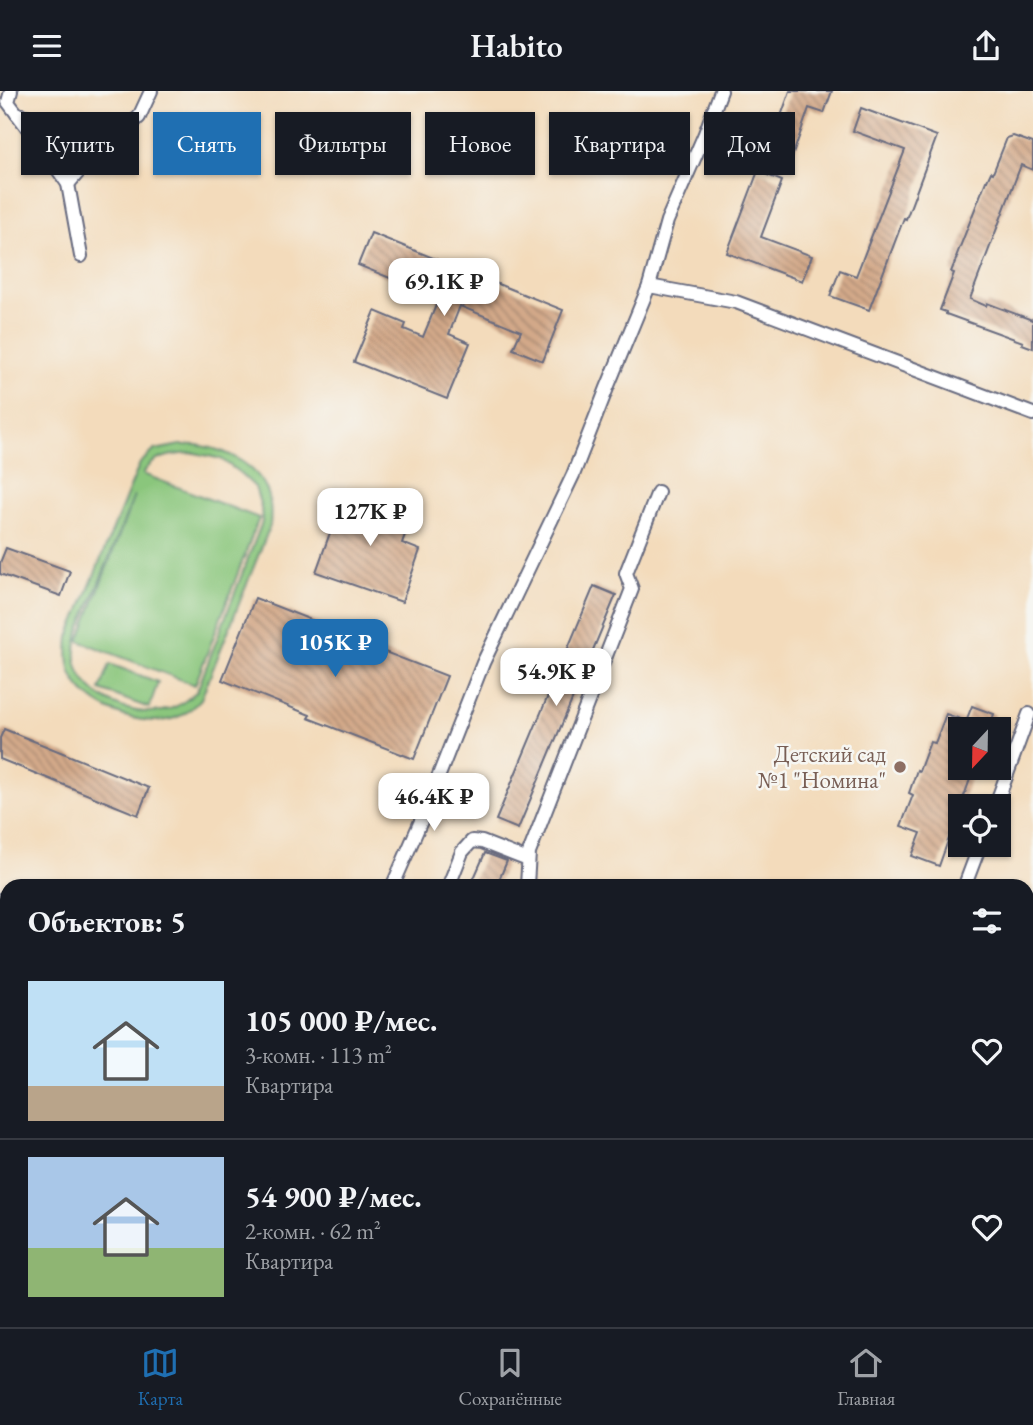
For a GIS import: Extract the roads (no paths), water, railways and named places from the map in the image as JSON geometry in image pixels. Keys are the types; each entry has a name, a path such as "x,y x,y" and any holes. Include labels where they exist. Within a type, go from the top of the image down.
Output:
{"street":[{"path":"139,117 151,91"},
{"path":"396,879 483,663 573,475 649,286 667,221 721,91"},
{"path":"5,98 68,184 81,256"},
{"path":"17,114 21,115"},
{"path":"68,184 76,175"},
{"path":"649,286 736,302 1033,414"},
{"path":"528,879 529,853 632,589 626,573 658,492"},
{"path":"1000,794 1029,714"},
{"path":"451,879 462,852 472,841 482,842 528,860"},
{"path":"967,879 976,857"}],"place":[{"name":"Детский сад №1 \"Номина\"","path":"900,767"}]}
